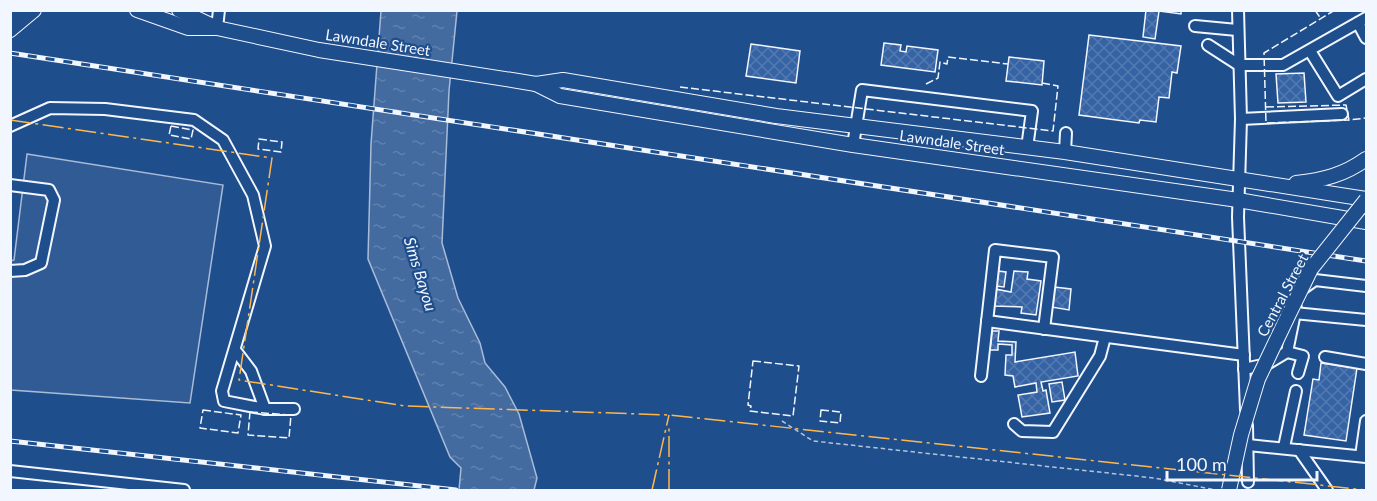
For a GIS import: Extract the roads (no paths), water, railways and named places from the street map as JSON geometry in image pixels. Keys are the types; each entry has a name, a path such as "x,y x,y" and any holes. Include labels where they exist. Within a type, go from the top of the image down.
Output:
{"main road":[{"path":"10,15 16,10"},
{"path":"10,30 34,10"},
{"name":"Lawndale Street","path":"137,10 188,28 217,28 319,50 536,84 560,96 853,145 1238,200 1366,222"},
{"name":"Lawndale Street","path":"179,10 217,28"},
{"name":"Lawndale Street","path":"536,84 563,80 856,127 1065,152 1366,199"},
{"path":"1279,185 1325,180 1352,169 1366,159"},
{"name":"Central Street","path":"1229,490 1241,435 1258,380 1288,316 1311,269 1366,199"}],"street":[{"path":"217,28 219,10"},
{"name":"Central Street","path":"1238,10 1241,119 1238,200 1248,482"},
{"path":"1208,45 1239,65 1283,65 1362,20 1366,38"},
{"path":"1195,26 1237,30"},
{"path":"1310,51 1338,96 1366,79"},
{"path":"853,145 862,90 924,95 1032,111 1027,148"},
{"path":"10,126 50,108 105,109 194,120 223,140 253,195 265,246 222,391 224,401 265,409 294,409"},
{"path":"1241,119 1342,114"},
{"path":"1065,152 1066,133"},
{"path":"10,185 49,190 54,200 41,263 25,270 10,271"},
{"path":"981,376 995,250 1053,257 1044,329"},
{"path":"1287,352 1301,290 1315,280 1366,286"},
{"path":"1294,313 1366,320"},
{"path":"987,321 1244,355"},
{"path":"1014,424 1022,431 1053,432 1101,356 1105,337"},
{"path":"235,350 251,371 265,409"},
{"path":"1244,369 1267,364 1287,352 1304,356 1298,373"},
{"path":"1325,357 1366,364"},
{"path":"1284,447 1296,391"},
{"path":"1248,445 1364,456 1366,421"},
{"path":"1299,450 1327,490"},
{"path":"10,471 183,490"}],"water":[{"name":"Sims Bayou","path":"381,11 457,11 449,91 442,243 458,298 480,343 485,363 505,387 519,414 537,478 534,490 459,490 461,468 450,457 368,259 371,144"}],"railway":[{"path":"10,53 1366,261"},
{"path":"10,441 456,490"}]}
